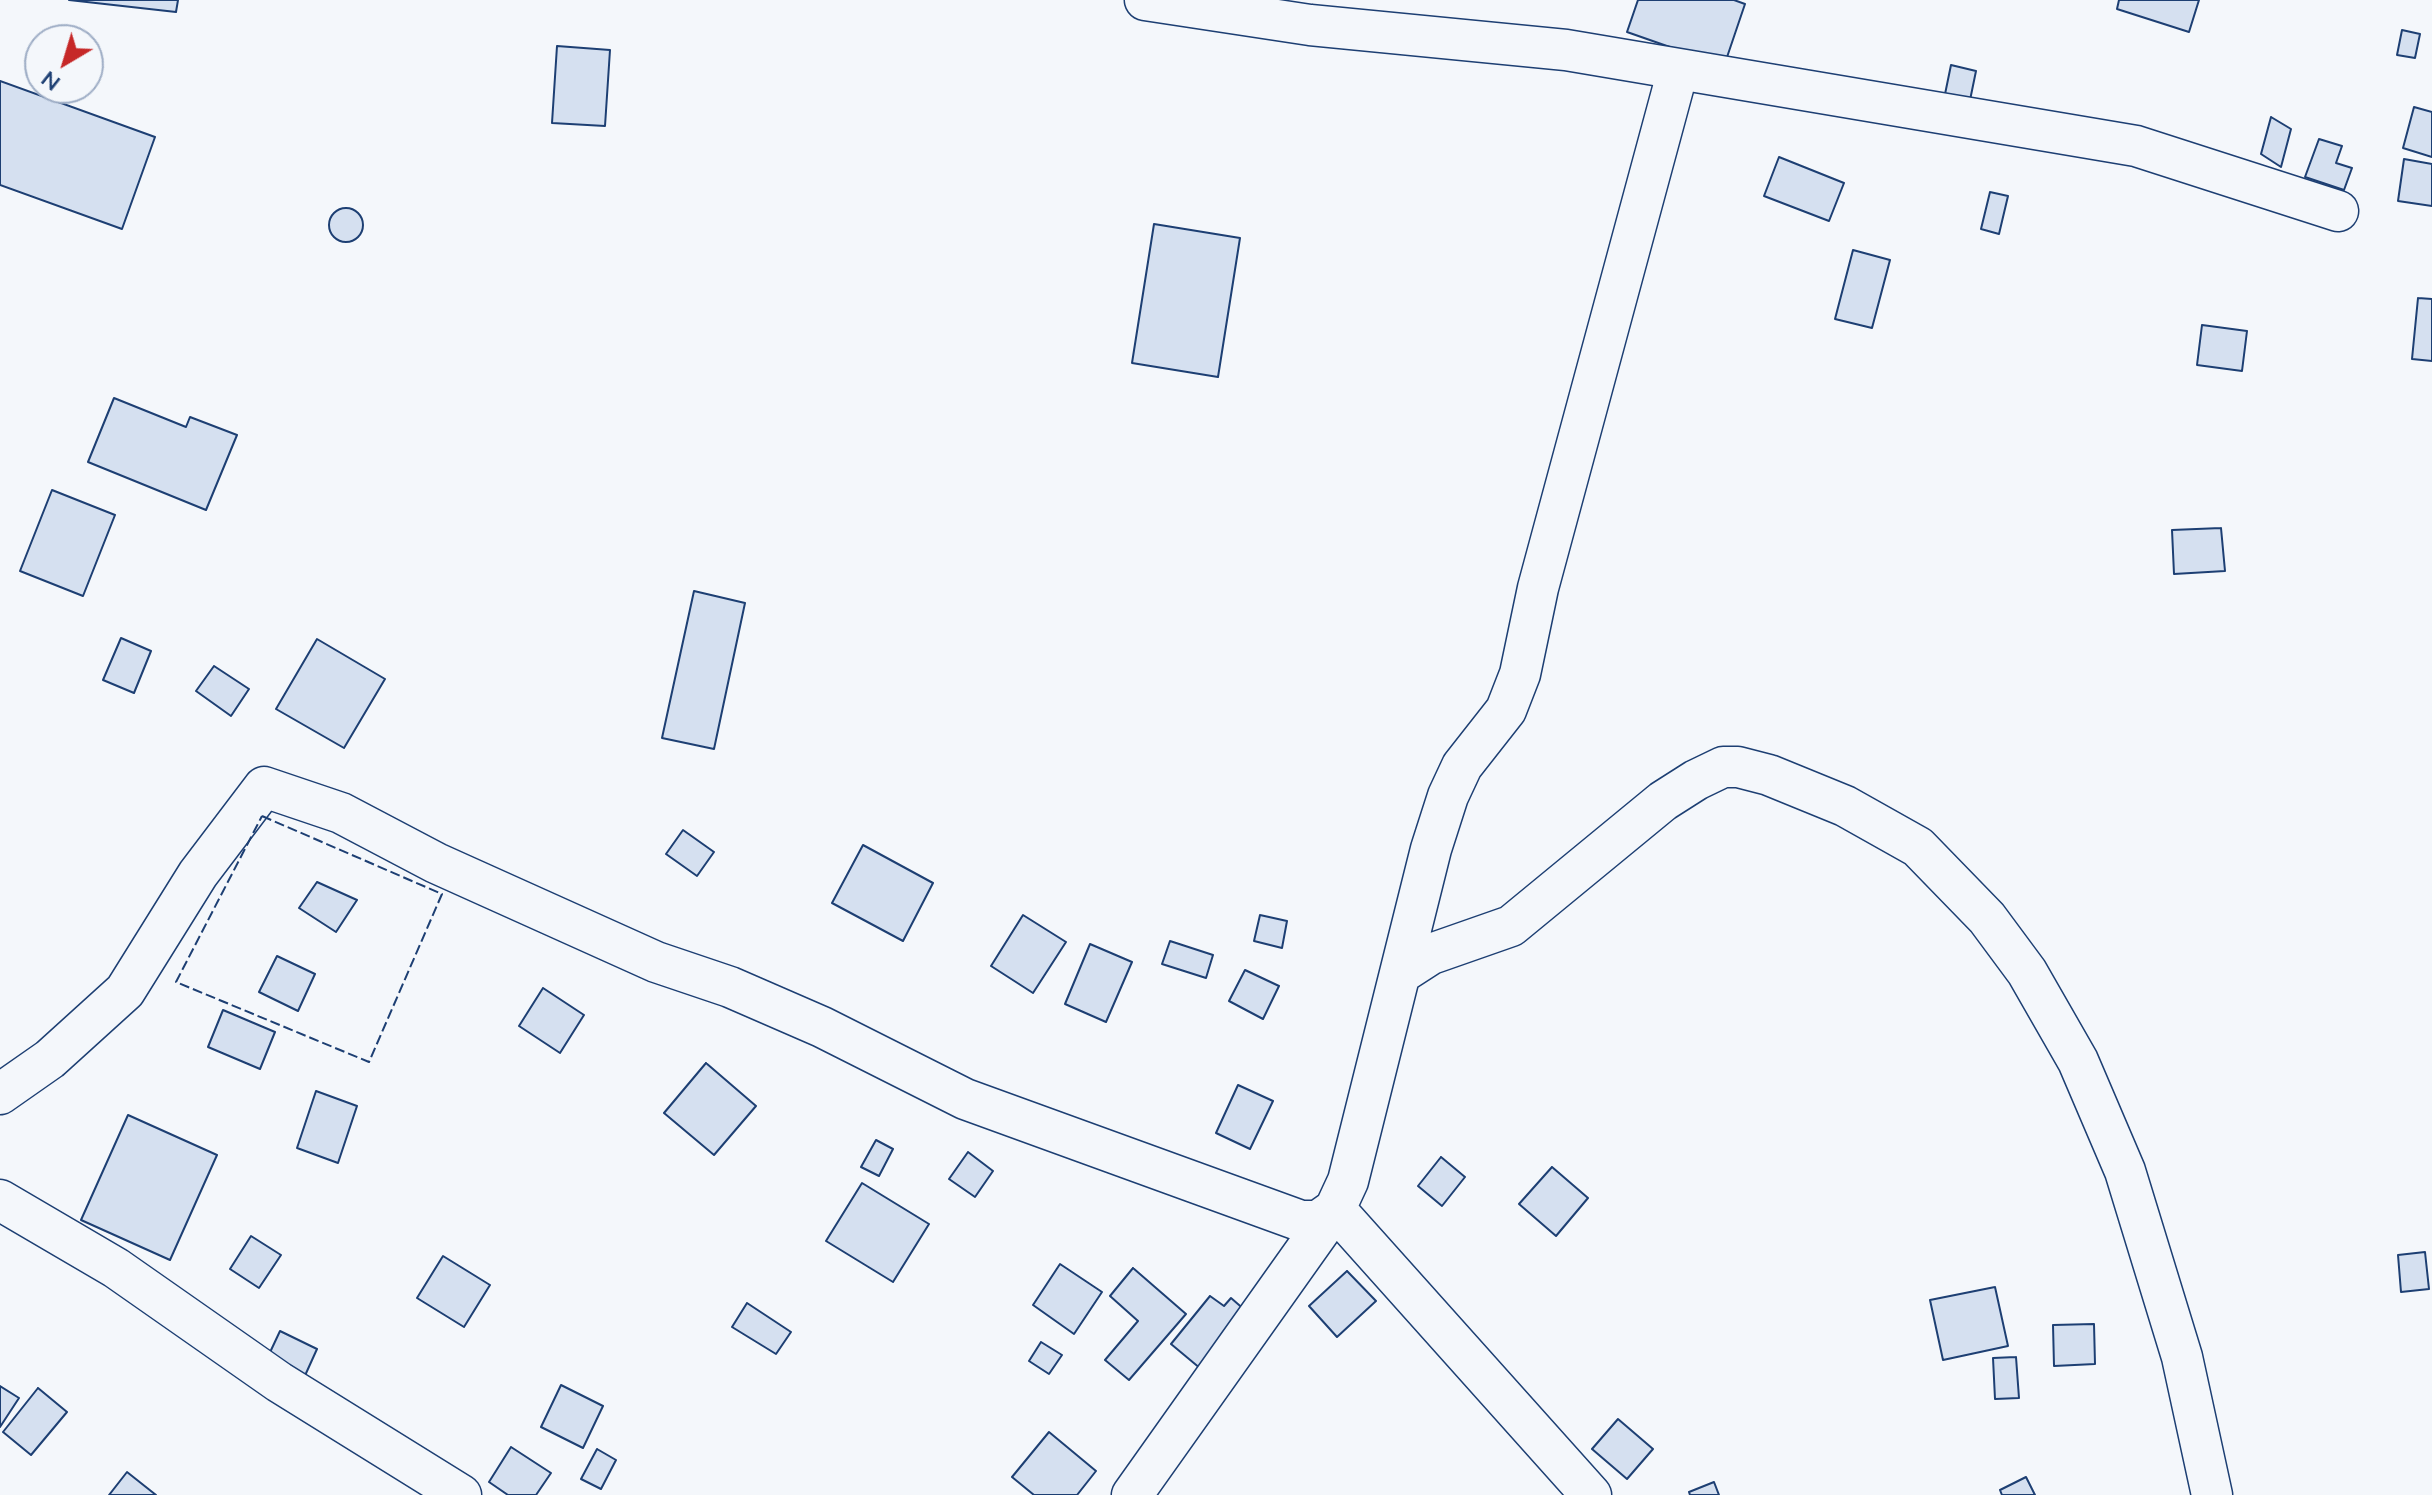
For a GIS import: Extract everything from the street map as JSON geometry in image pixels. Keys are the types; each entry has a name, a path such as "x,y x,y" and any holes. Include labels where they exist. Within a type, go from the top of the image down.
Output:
{"street":[{"path":"1145,0 1314,12 1566,50 2136,146 2338,211"},
{"path":"1132,1495 1335,1209 1348,1181 1431,849 1448,796 1462,766 1506,710 1520,674 1538,588 1678,70"},
{"path":"1400,974 1431,954 1511,926 1663,801 1723,767 1738,767 1769,775 1832,801 1918,847 1995,928 2027,972 2078,1061 2125,1171 2182,1357 2212,1495"},
{"path":"0,1094 50,1059 125,991 198,874 264,787 341,813 436,863 656,962 730,987 822,1027 965,1099 1301,1221 1318,1221 1335,1209"},
{"path":"0,1200 116,1268 279,1382 461,1495"},
{"path":"1335,1209 1591,1495"}],"building":[{"path":"69,0 178,0 176,12"},
{"path":"1638,0 1734,0 1745,4 1724,66 1627,32"},
{"path":"2119,0 2199,0 2189,32 2117,9"},
{"path":"2402,30 2420,34 2415,58 2397,55"},
{"path":"557,46 610,50 605,126 552,123"},
{"path":"1951,65 1976,71 1969,105 1944,99"},
{"path":"0,81 24,90 24,104 64,104 155,137 122,229 0,185"},
{"path":"2414,107 2432,112 2432,157 2403,148"},
{"path":"2271,117 2291,129 2281,167 2261,154"},
{"path":"2319,139 2342,146 2336,163 2352,168 2344,190 2305,177"},
{"path":"1779,157 1844,183 1829,221 1764,196"},
{"path":"2404,159 2432,164 2432,206 2398,201"},
{"path":"1990,192 2008,196 1999,234 1981,229"},
{"path":"346,208 358,213 363,225 358,237 346,242 334,237 329,225 334,213"},
{"path":"1154,224 1240,238 1218,377 1132,363"},
{"path":"1853,250 1890,260 1872,328 1835,319"},
{"path":"2418,298 2432,299 2432,361 2412,359"},
{"path":"2202,325 2247,331 2242,371 2197,365"},
{"path":"114,398 186,427 190,417 237,435 206,510 88,462"},
{"path":"52,490 115,515 83,596 20,571"},
{"path":"2221,528 2225,571 2174,574 2172,530"},
{"path":"694,591 745,603 714,749 662,738"},
{"path":"121,638 151,651 134,693 103,680"},
{"path":"317,639 385,679 344,748 276,709"},
{"path":"214,666 249,689 231,716 196,691"},
{"path":"683,830 714,852 697,876 666,854"},
{"path":"863,845 933,883 903,941 832,903"},
{"path":"317,882 357,900 336,932 299,908"},
{"path":"1023,915 1066,942 1033,993 991,966"},
{"path":"1260,915 1287,921 1282,948 1254,941"},
{"path":"1170,941 1213,955 1206,978 1162,964"},
{"path":"1090,944 1132,962 1106,1022 1065,1004"},
{"path":"277,956 315,974 298,1011 259,992"},
{"path":"1245,970 1279,986 1263,1019 1229,1001"},
{"path":"543,988 584,1015 560,1053 519,1026"},
{"path":"223,1010 275,1032 260,1069 208,1047"},
{"path":"706,1063 756,1106 714,1155 664,1113"},
{"path":"1238,1085 1273,1101 1250,1149 1216,1133"},
{"path":"316,1091 357,1106 338,1163 297,1148"},
{"path":"128,1115 217,1155 170,1260 81,1220"},
{"path":"876,1140 893,1149 879,1176 861,1167"},
{"path":"968,1152 993,1171 975,1197 949,1179"},
{"path":"1441,1157 1465,1177 1442,1206 1418,1186"},
{"path":"1552,1167 1588,1198 1556,1236 1519,1204"},
{"path":"862,1183 929,1224 893,1282 826,1241"},
{"path":"251,1236 281,1255 259,1288 230,1269"},
{"path":"2425,1252 2429,1289 2401,1292 2398,1255"},
{"path":"443,1256 490,1285 464,1327 417,1298"},
{"path":"1060,1264 1102,1292 1074,1334 1033,1305"},
{"path":"1133,1268 1186,1314 1129,1380 1105,1360 1138,1321 1110,1296"},
{"path":"1347,1271 1376,1301 1337,1337 1309,1306"},
{"path":"1995,1287 2008,1346 1943,1360 1930,1300"},
{"path":"1210,1296 1224,1306 1231,1298 1254,1318 1207,1374 1171,1344"},
{"path":"747,1303 791,1332 776,1354 732,1327"},
{"path":"2094,1324 2095,1364 2054,1366 2053,1325"},
{"path":"280,1331 317,1349 303,1380 265,1363"},
{"path":"1041,1342 1062,1355 1049,1374 1029,1361"},
{"path":"2016,1357 2019,1398 1995,1399 1993,1358"},
{"path":"561,1385 603,1406 583,1448 541,1427"},
{"path":"0,1386 19,1398 0,1427"},
{"path":"38,1388 67,1412 31,1455 3,1432"},
{"path":"1618,1419 1653,1449 1627,1479 1592,1449"},
{"path":"1049,1432 1096,1471 1077,1495 1034,1495 1012,1477"},
{"path":"511,1447 551,1473 536,1495 508,1495 489,1482"},
{"path":"597,1449 616,1460 601,1489 581,1479"},
{"path":"127,1472 156,1495 109,1495"},
{"path":"2026,1477 2035,1495 2002,1495 2000,1490"},
{"path":"1714,1482 1719,1495 1690,1495 1689,1492"}],"fence":[{"path":"262,816 442,894 369,1062 176,982 262,816"}]}
